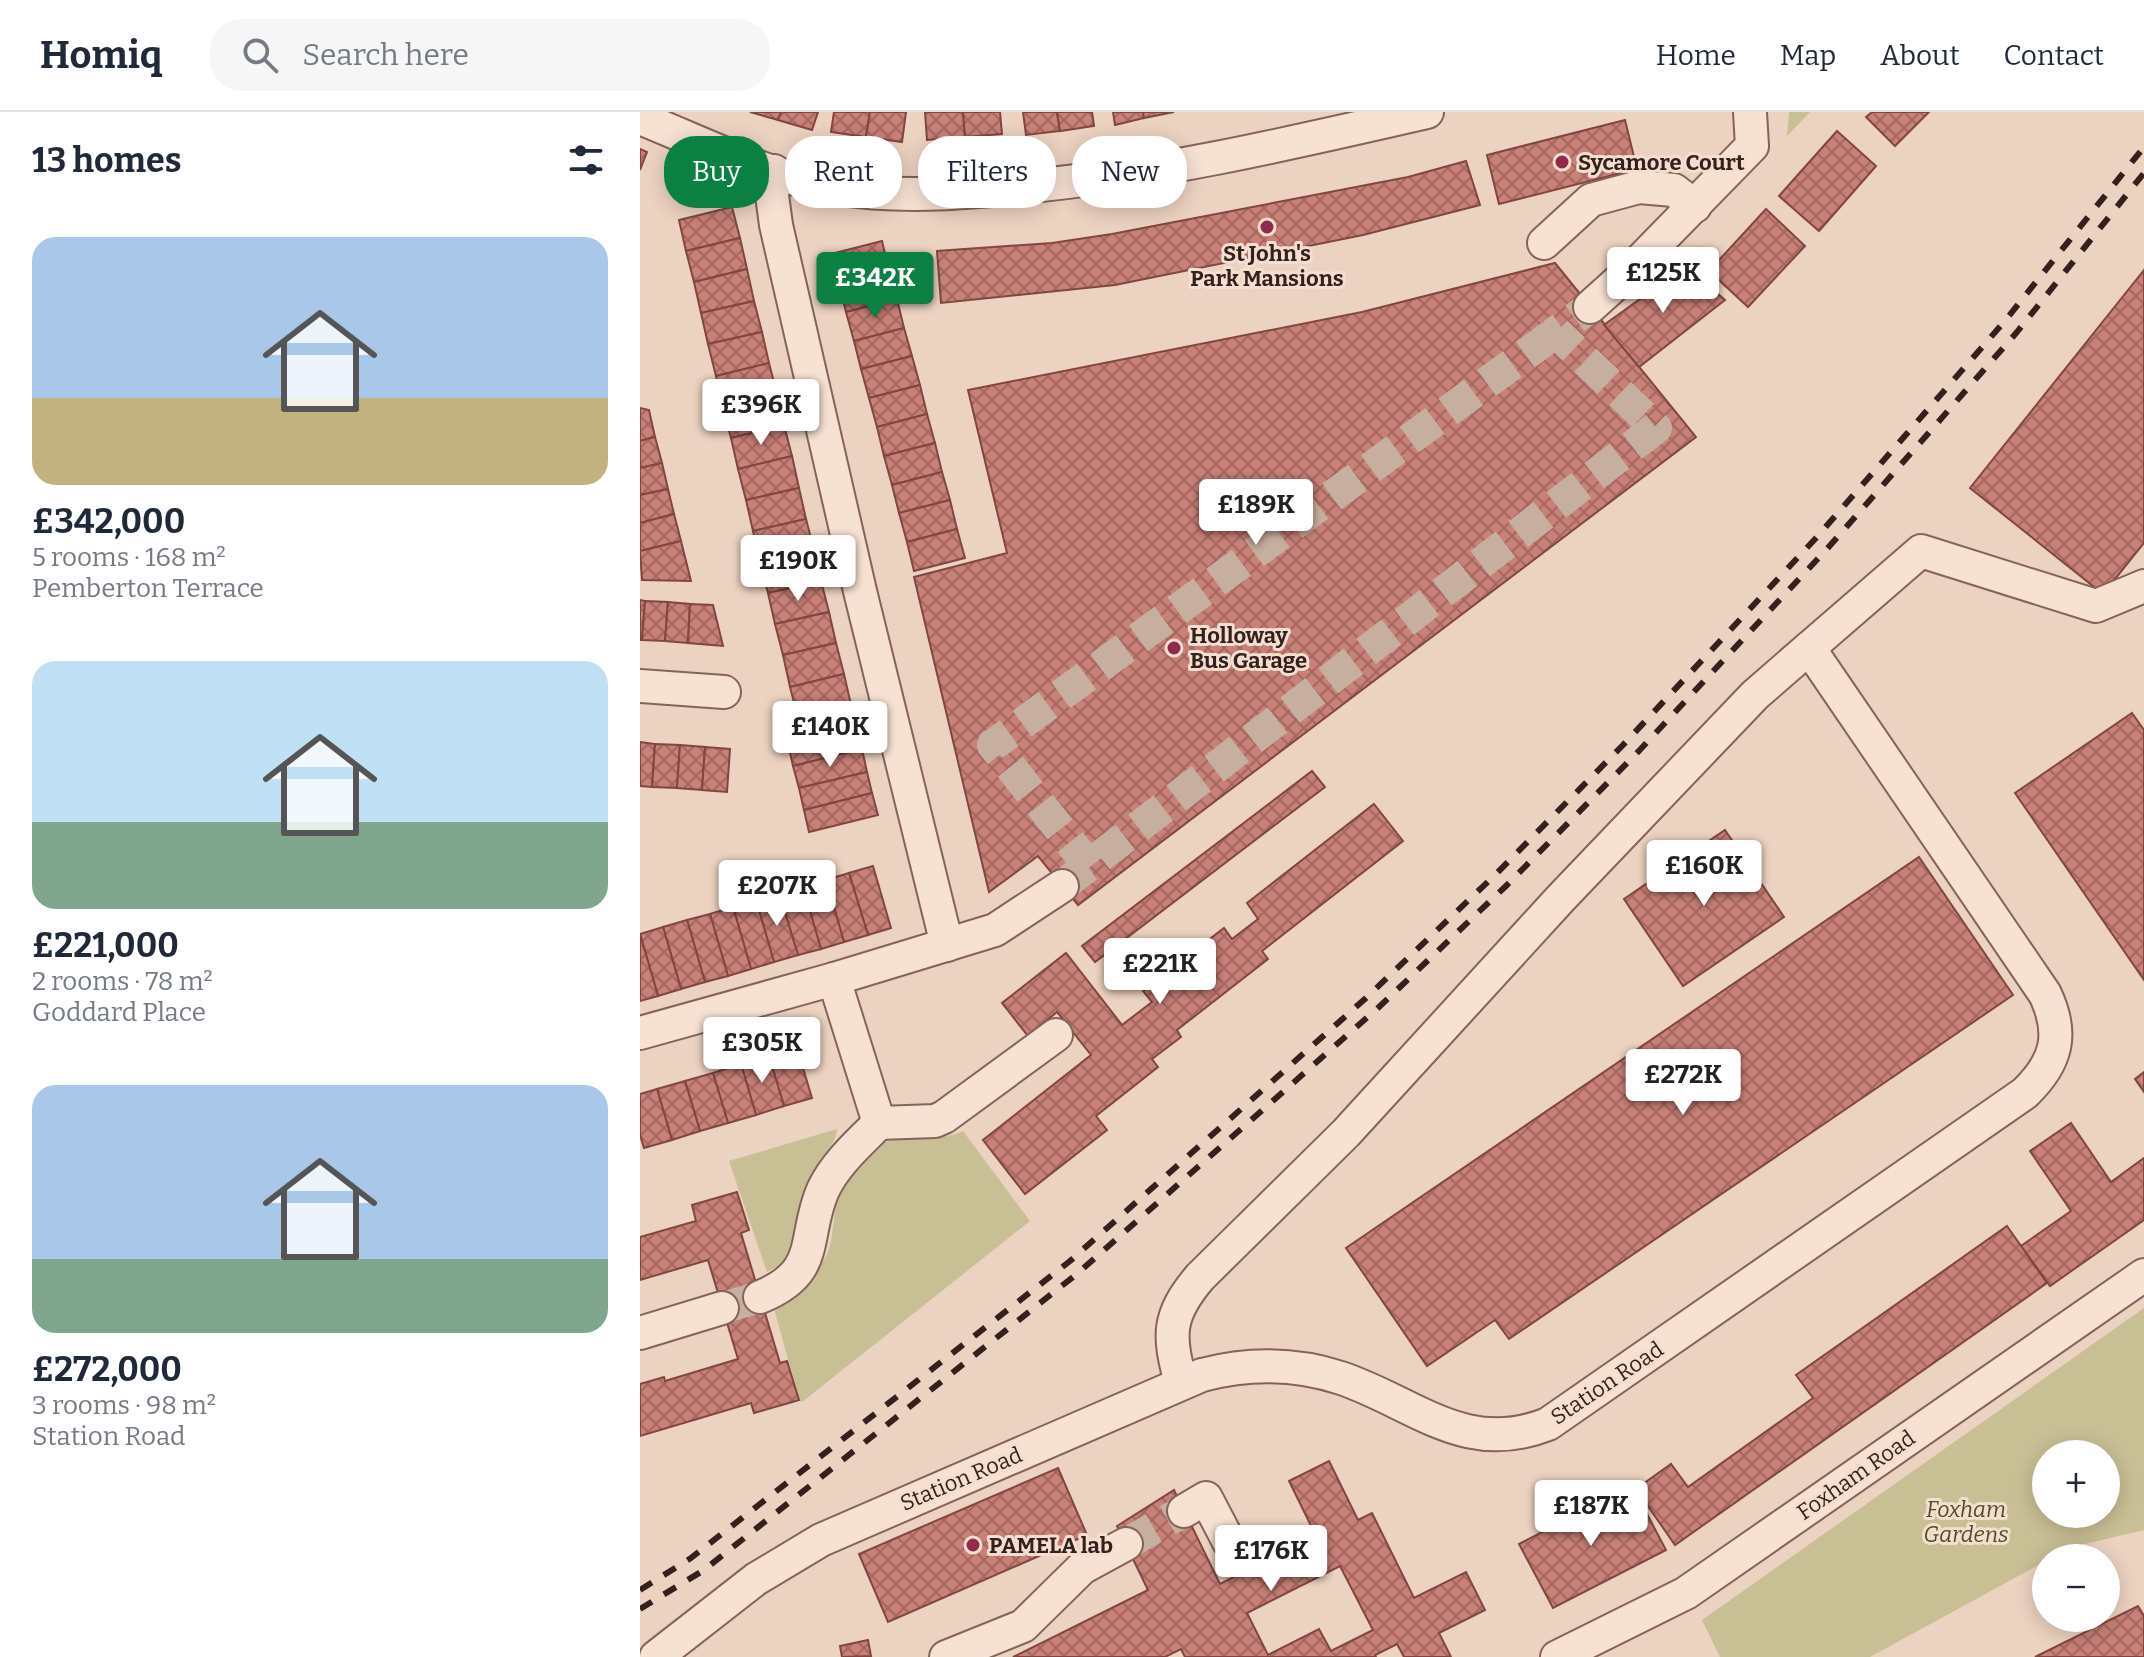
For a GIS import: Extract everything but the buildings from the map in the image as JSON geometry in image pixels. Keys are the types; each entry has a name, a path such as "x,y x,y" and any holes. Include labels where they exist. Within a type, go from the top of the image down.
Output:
{"street":[{"path":"640,118 774,171 831,188 867,193 945,194 1122,176 1206,161 1427,112"},
{"path":"1590,307 1630,271 1752,146 1750,112"},
{"path":"774,171 772,195 776,225 860,591 947,945"},
{"path":"1544,243 1591,200 1639,187 1674,190 1695,206"},
{"path":"1181,1383 1171,1349 1173,1321 1188,1291 1200,1277 1346,1133 1561,898 1755,695 1921,551 2096,606 2144,586"},
{"name":"Station Road","path":"656,1657 756,1579 821,1540 1202,1375 1245,1366 1315,1371 1351,1382 1462,1432 1486,1435 1530,1431 1563,1415 2025,1093 2045,1069 2056,1042 2055,1016 2045,994 1809,648"},
{"path":"640,686 724,692"},
{"path":"640,1033 995,930 1062,886"},
{"path":"834,979 879,1123"},
{"path":"760,1297 779,1289 797,1273 806,1258 824,1189 849,1153 879,1123 935,1121 944,1117 1056,1035"},
{"name":"Foxham Road","path":"1557,1657 1686,1593 2144,1275"},
{"path":"640,1333 722,1308"},
{"path":"1184,1511 1206,1498 1229,1542"},
{"path":"946,1657 1023,1626 1082,1568 1126,1544"}],"green space":[{"path":"1789,112 1810,112 1787,136"},
{"path":"837,1129 833,1143 807,1184 795,1244 784,1261 767,1272 729,1161"},
{"path":"963,1131 1030,1221 802,1402 774,1308 810,1278 826,1256 838,1199 847,1183 866,1158 886,1142 942,1137"},
{"name":"Foxham Gardens","path":"2144,1308 2144,1530 2085,1544 2032,1544 2032,1569 1870,1657 1720,1657 1702,1620"}],"tunnel":[{"path":"1062,886 1656,428 1556,332 1590,307"},
{"path":"1090,867 993,745 1556,332"},
{"path":"722,1308 760,1297"},
{"path":"1126,1544 1184,1511"}],"railway":[{"path":"640,1590 691,1558 1070,1261 1366,998 1496,874 1623,745 1816,538 2004,322 2144,147"},
{"path":"640,1609 704,1570 1078,1273 1379,1007 1507,885 1636,754 1827,549 2017,332 2144,173"}],"place":[{"name":"Sycamore Court","path":"1562,162"},
{"name":"St John's Park Mansions","path":"1267,227"},
{"name":"Holloway Bus Garage","path":"1174,648"},
{"name":"PAMELA lab","path":"973,1545"}]}
